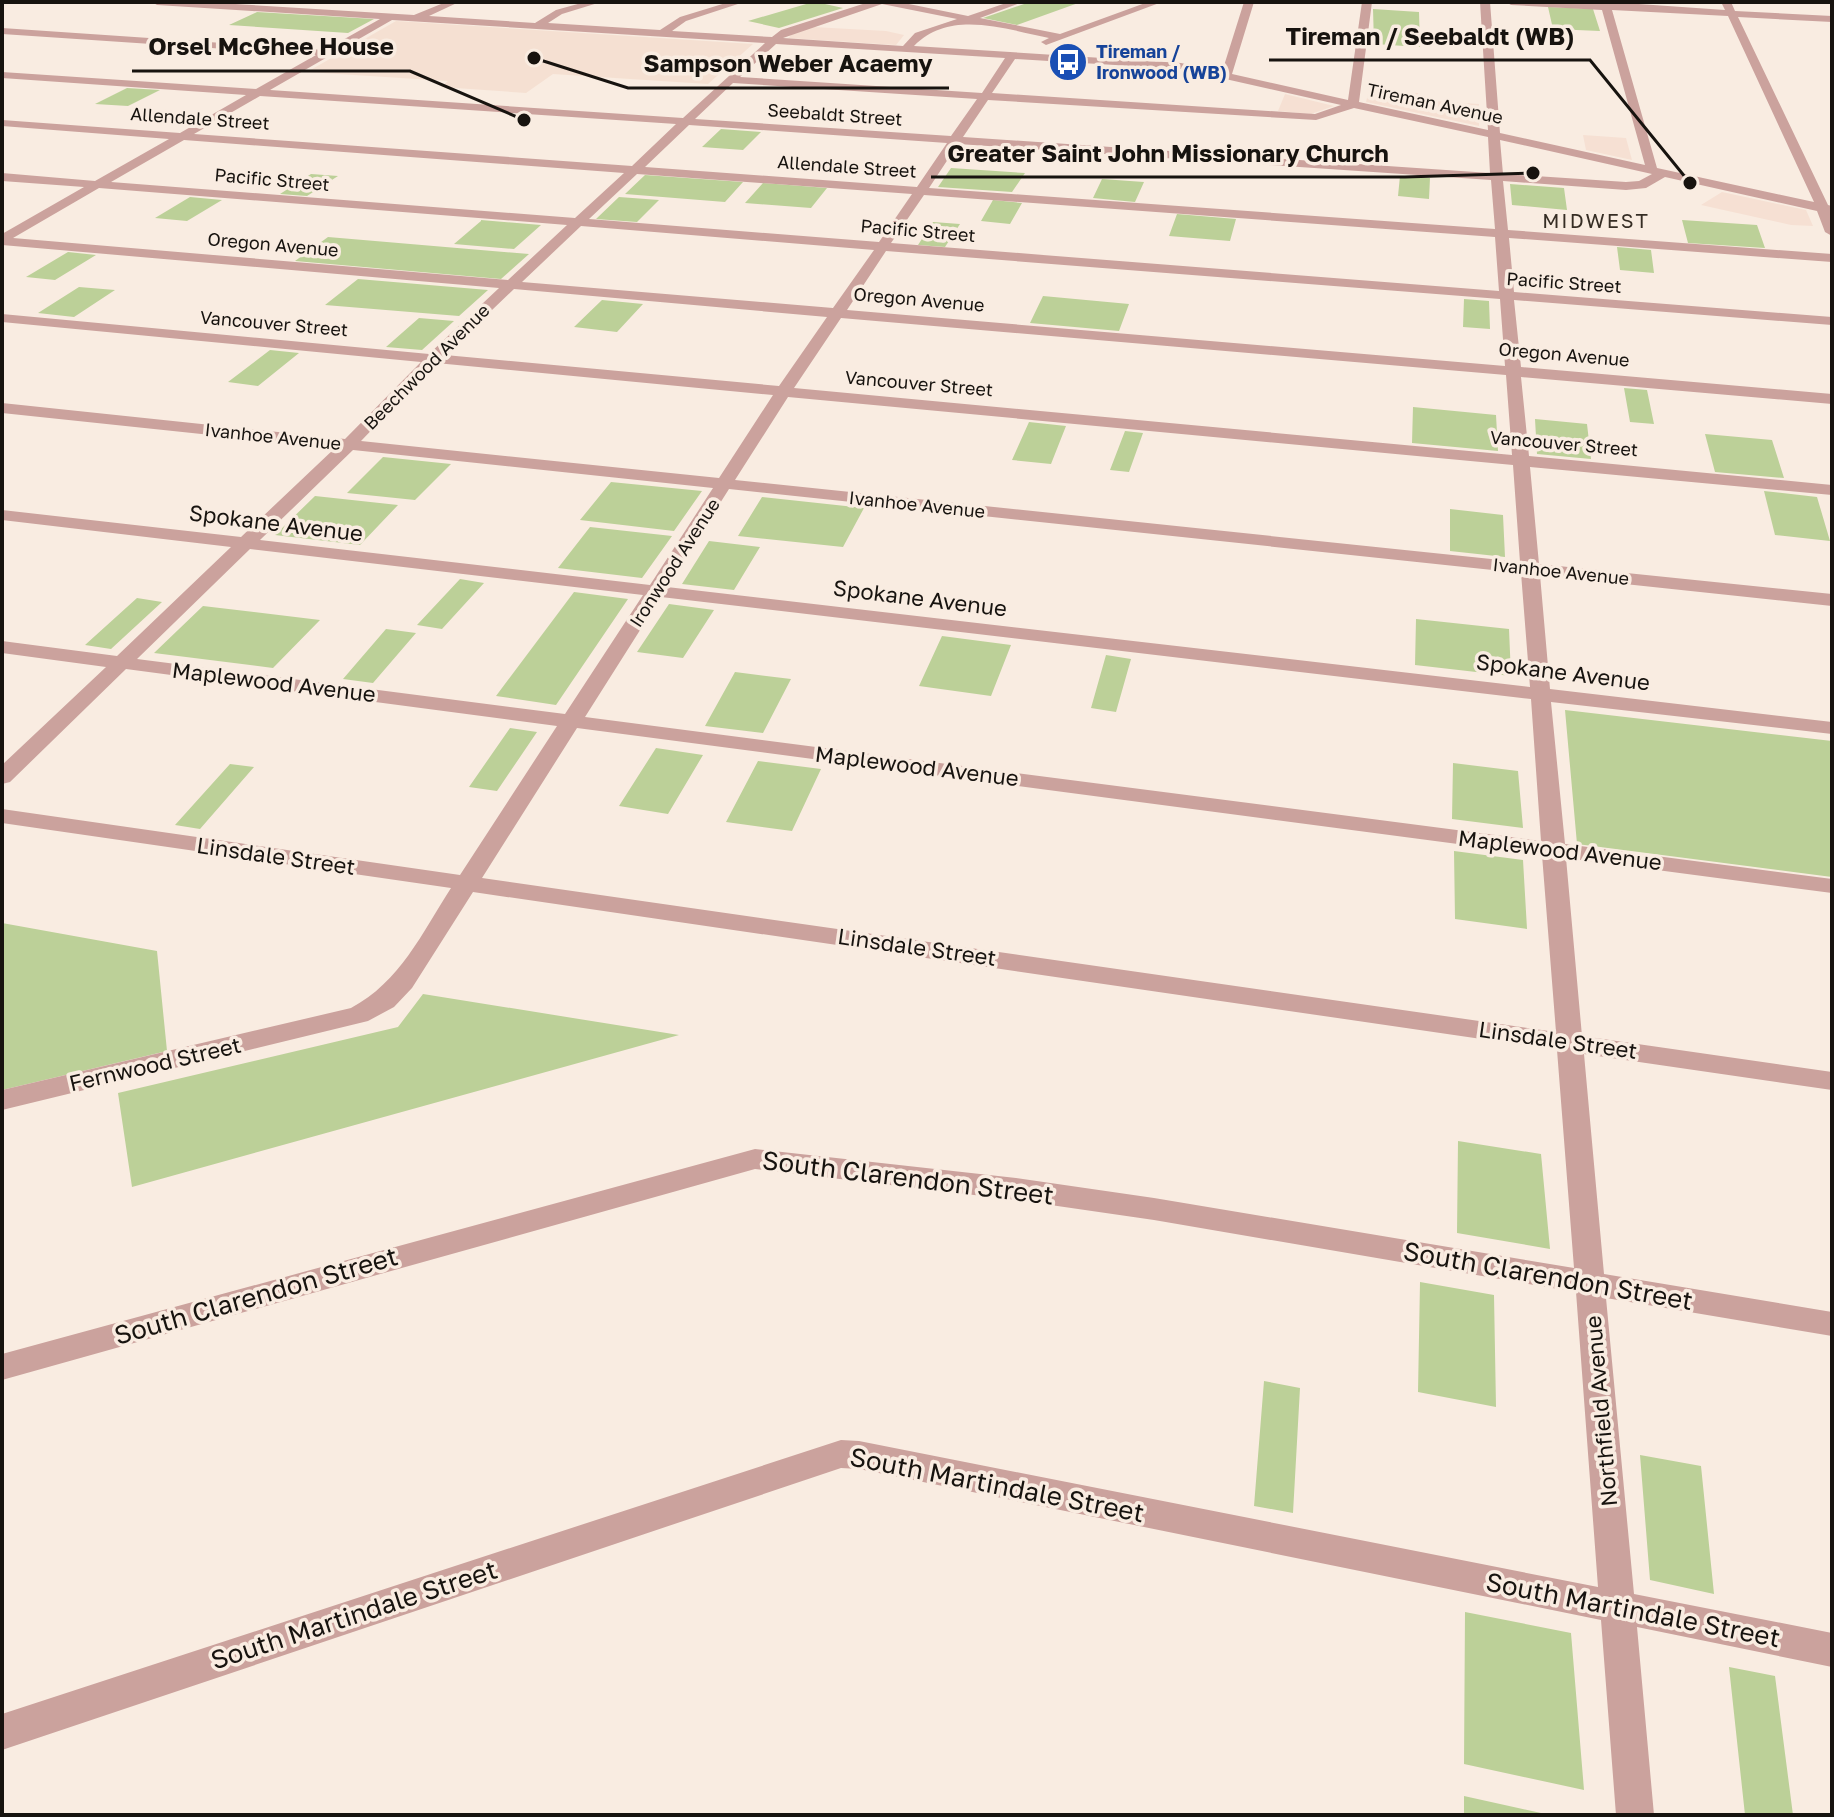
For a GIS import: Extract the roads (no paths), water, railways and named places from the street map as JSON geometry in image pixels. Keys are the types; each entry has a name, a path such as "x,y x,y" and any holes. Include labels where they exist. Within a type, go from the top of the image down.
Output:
{"street":[{"name":"Tireman Avenue","path":"157,2 1181,66 1827,209"},
{"path":"264,9 293,2"},
{"path":"416,18 454,2"},
{"path":"537,26 559,12 596,2"},
{"path":"662,34 683,19 739,2"},
{"name":"Beechwood Avenue","path":"2,777 349,444 432,359 774,41 789,30 879,2"},
{"path":"885,2 1061,37"},
{"path":"905,49 916,36 1018,2"},
{"path":"1026,57 1033,47 1157,2"},
{"path":"1226,76 1249,2"},
{"path":"732,80 1305,117 1327,115 1353,104 1367,2"},
{"name":"Northfield Avenue","path":"1485,2 1497,179 1635,1815"},
{"path":"1511,2 1728,8 1832,19"},
{"path":"1606,4 1658,172"},
{"path":"1728,8 1827,209 1832,232"},
{"path":"2,240 390,17"},
{"path":"2,31 327,53"},
{"name":"Ironwood Avenue","path":"308,1027 370,1012 403,982 784,391 1012,56"},
{"name":"Seebaldt Street","path":"2,75 1497,179 1626,186 1642,185 1658,172"},
{"name":"Allendale Street","path":"2,123 1832,258"},
{"name":"Pacific Street","path":"2,177 1832,321"},
{"name":"Oregon Avenue","path":"2,240 1832,399"},
{"name":"Vancouver Street","path":"2,318 1832,490"},
{"name":"Ivanhoe Avenue","path":"2,408 1832,600"},
{"name":"Spokane Avenue","path":"2,515 1832,728"},
{"name":"Maplewood Avenue","path":"2,647 1832,886"},
{"name":"Linsdale Street","path":"2,816 1832,1081"},
{"name":"Fernwood Street","path":"2,1100 308,1027"},
{"name":"South Clarendon Street","path":"2,1367 755,1159 1032,1191 1832,1324"},
{"name":"South Martindale Street","path":"2,1732 841,1454 859,1455 1832,1650"}],"place":[{"name":"Sampson Weber Acaemy","path":"534,58"},
{"name":"Tireman / Ironwood (WB)","path":"1068,62"},
{"name":"Orsel McGhee House","path":"524,120"},
{"name":"Greater Saint John Missionary Church","path":"1533,173"},
{"name":"Tireman / Seebaldt (WB)","path":"1690,183"}],"district":[{"name":"MIDWEST","path":"1596,221"}]}
